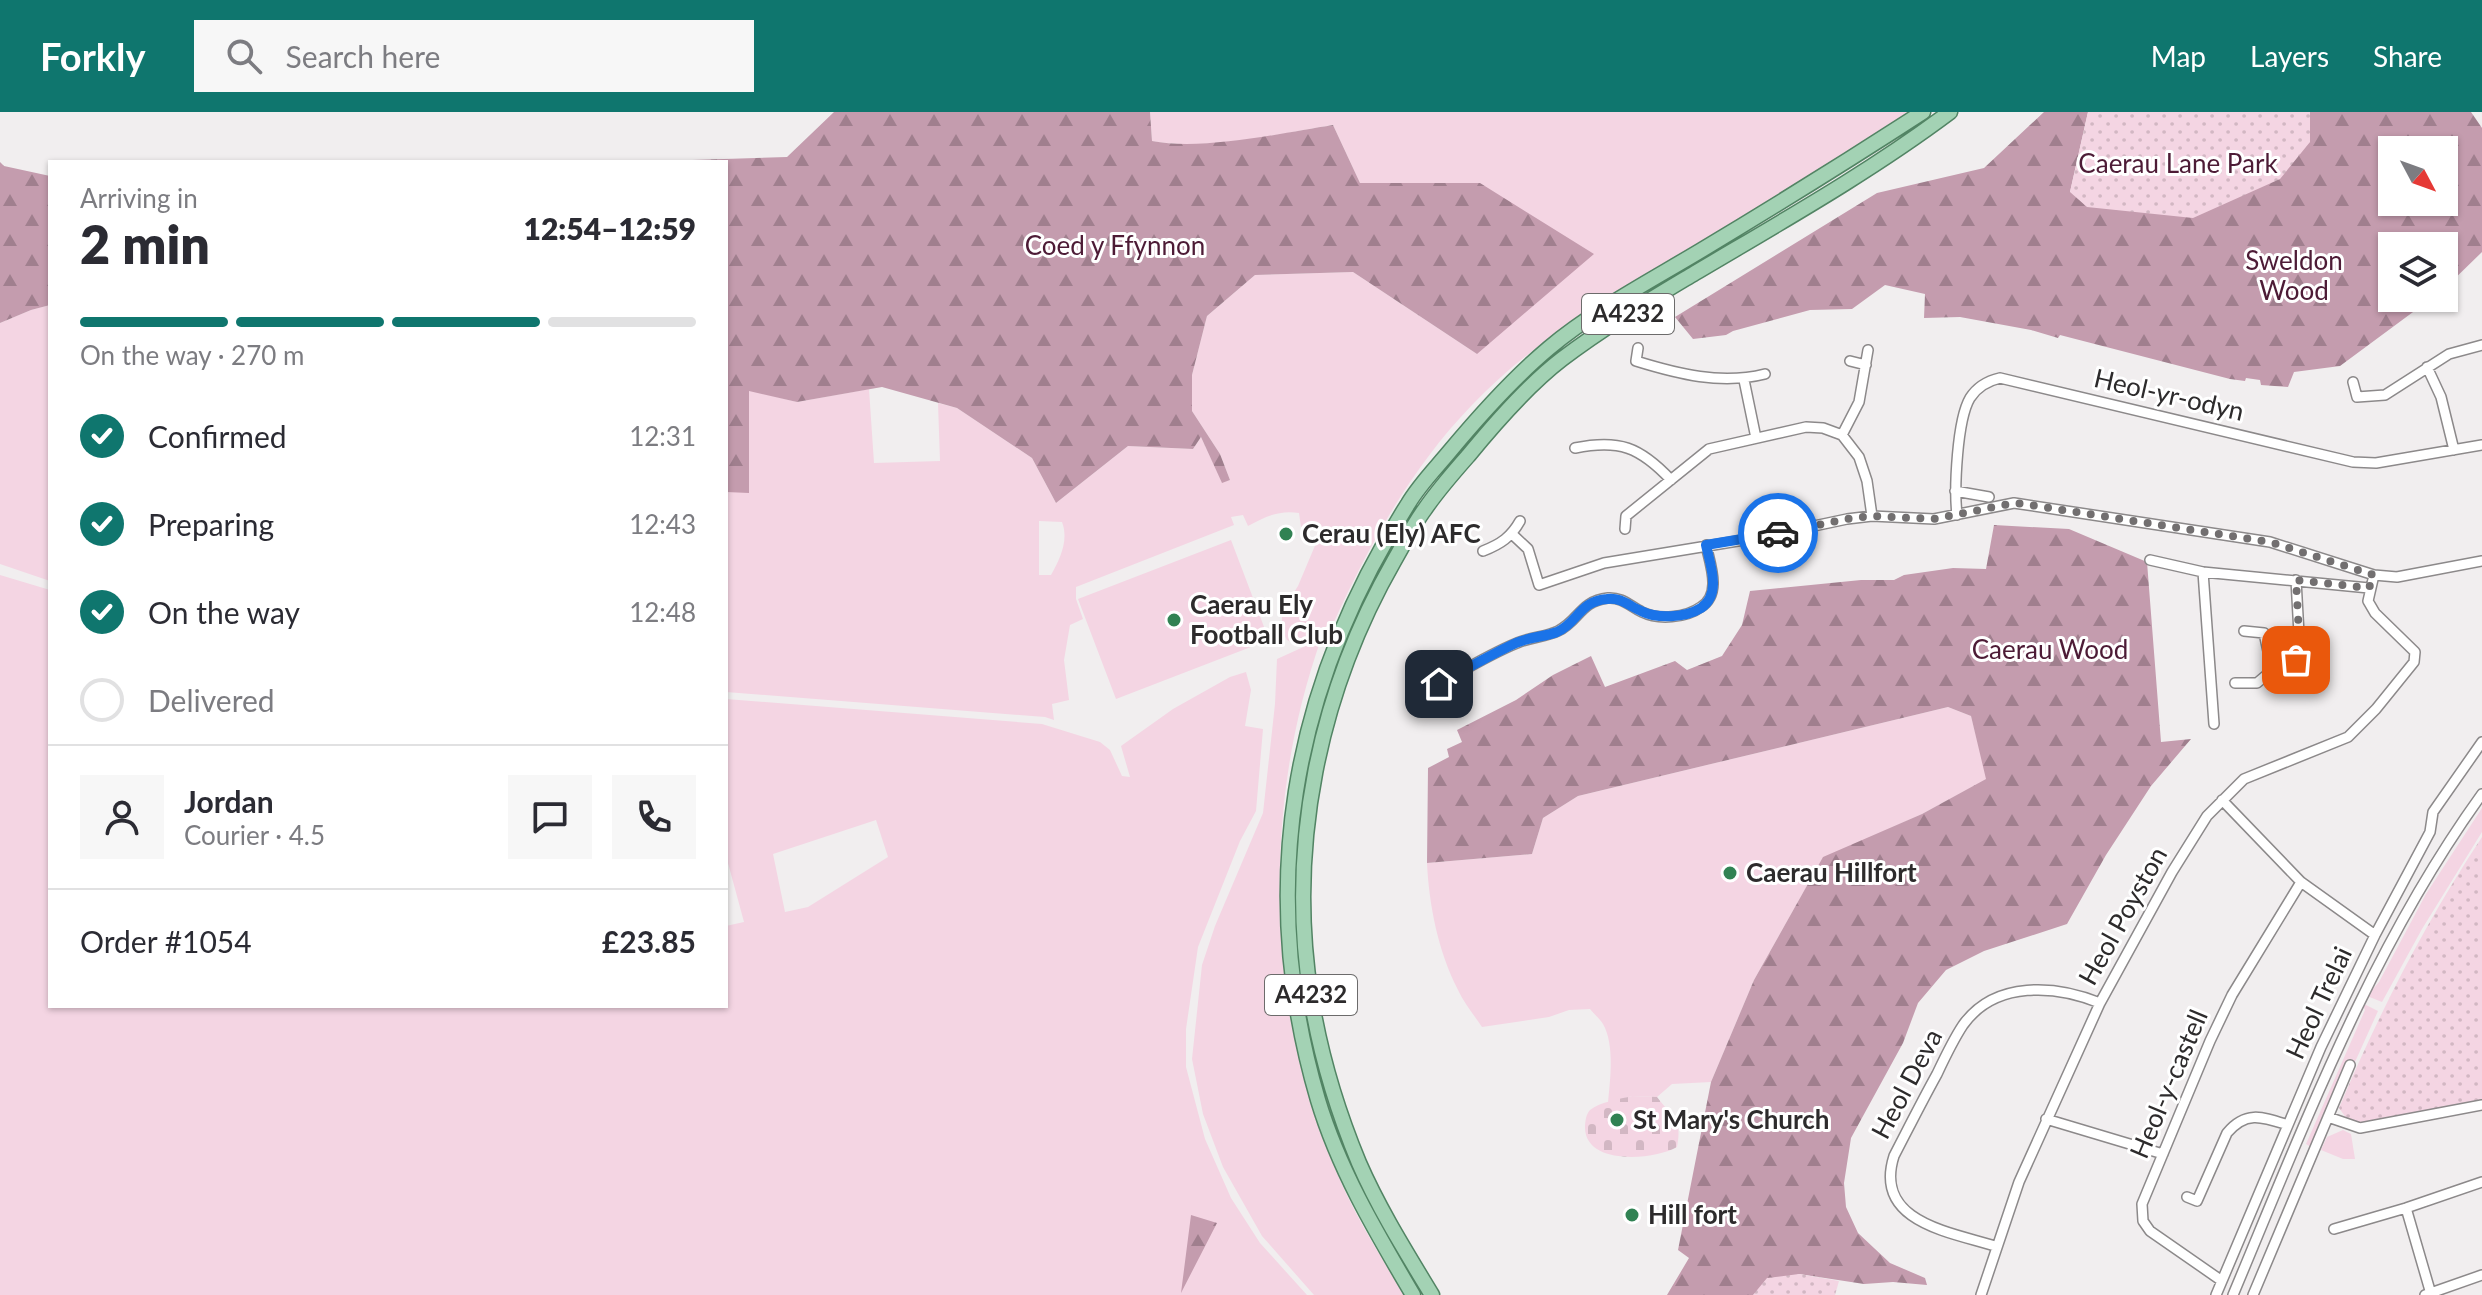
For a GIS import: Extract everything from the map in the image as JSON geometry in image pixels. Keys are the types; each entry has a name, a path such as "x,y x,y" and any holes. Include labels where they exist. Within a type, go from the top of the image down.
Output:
{"main road":[{"name":"A4232","path":"1413,1295 1345,1172 1319,1104 1296,1003 1288,911 1288,846 1306,730 1324,674 1358,590 1409,500 1480,415 1549,348 1622,298 1808,187 1923,112"},
{"name":"A4232","path":"1432,1295 1391,1227 1359,1164 1335,1097 1311,996 1306,945 1305,845 1312,787 1340,674 1376,593 1424,510 1490,428 1560,360 1632,311 1818,201 1950,112"}],"street":[{"path":"2353,382 2357,397 2385,395 2449,354 2482,345"},
{"path":"1638,348 1636,361 1674,373 1744,380 1765,374"},
{"path":"1842,435 1859,402 1868,350"},
{"path":"1850,361 1866,365"},
{"path":"2427,367 2441,397 2454,450"},
{"name":"Heol-yr-odyn","path":"1957,515 1955,491 1965,410 1977,389 2000,378 2353,462 2376,463 2482,445"},
{"path":"1744,380 1756,438"},
{"path":"1625,529 1626,516 1709,449 1806,427 1823,428 1842,435 1859,457 1867,481 1872,516"},
{"path":"1575,448 1607,443 1634,450 1671,480"},
{"path":"1593,444 1595,458"},
{"path":"1955,491 1989,497"},
{"path":"1512,534 1528,549 1539,585 1604,563 1872,516 1934,519 2014,503 2270,542 2374,575 2397,577 2482,561"},
{"path":"1483,551 1500,544 1512,534 1520,521"},
{"path":"1424,692 1516,643 1559,631 1588,603 1617,599 1645,613 1663,617 1701,608 1712,595 1713,584 1706,545"},
{"path":"2150,560 2203,572 2369,588 2374,575"},
{"path":"2203,572 2208,704 2214,724"},
{"path":"2271,665 2291,662 2300,652 2296,580"},
{"name":"Heol Poyston","path":"1981,1295 1995,1246 2046,1119 2100,1003 2172,872 2207,816 2244,779 2348,737 2376,709 2414,662 2415,652 2375,613 2368,601 2369,588"},
{"path":"2235,683 2264,680 2271,665 2264,633 2244,631"},
{"path":"1448,665 1454,676"},
{"name":"Heol Trelai","path":"2216,1295 2288,1125 2375,935 2430,832 2433,812 2482,742"},
{"name":"Heol Trelai","path":"2233,1295 2361,997 2416,895 2482,794"},
{"path":"2222,800 2301,882 2375,935"},
{"name":"Heol-y-castell","path":"2222,1281 2150,1231 2143,1221 2142,1204 2232,995 2301,882"},
{"name":"Heol Deva","path":"1995,1246 1910,1216 1893,1195 1890,1184 1889,1170 1894,1156 1959,1031 1981,1008 1998,998 2038,988 2078,995 2100,1003"},
{"name":"Heol Trelai","path":"2253,1295 2350,1065"},
{"path":"2328,1117 2352,1126 2368,1127 2482,1105"},
{"path":"2187,1197 2197,1201 2227,1133 2242,1119 2255,1117 2288,1125"},
{"path":"2046,1119 2163,1154"},
{"path":"2334,1229 2482,1182"},
{"path":"2406,1208 2428,1294 2482,1275"},
{"path":"2268,1213 2285,1220"}],"green space":[{"name":"Coed y Ffynnon","path":"834,112 1150,112 1152,141 1172,144 1242,140 1333,125 1360,183 1480,183 1594,254 1477,354 1353,272 1255,275 1207,316 1192,375 1192,411 1220,454 1230,480 1222,483 1201,437 1193,449 1128,446 1056,503 1032,458 957,408 882,387 797,402 749,391 749,493 728,492 728,160 692,160 787,157"},
{"path":"1150,112 1908,112 1807,178 1582,315 1498,380 1450,429 1411,481 1361,565 1333,624 1328,624 1323,630 1293,643 1282,631 1282,611 1298,586 1322,529 1314,523 1301,527 1299,513 1273,515 1248,526 1243,515 1231,517 1234,525 1076,587 1076,599 1083,619 1070,625 1064,660 1069,700 1052,704 1054,720 728,692 728,492 749,492 749,390 797,402 869,389 874,463 940,461 938,403 957,408 1032,458 1056,503 1128,446 1193,449 1201,437 1222,482 1230,480 1220,454 1192,411 1192,375 1207,316 1255,275 1353,272 1477,354 1480,183 1360,183 1333,125 1219,143 1152,141","holes":["1039,521 1062,522 1064,542 1051,575 1039,575"]},
{"name":"Sweldon Wood","path":"2044,112 2088,112 2070,192 2310,142 2310,112 2471,112 2482,128 2482,252 2458,275 2458,232 2378,232 2378,312 2413,312 2340,366 2294,372 2288,387 2261,385 2260,380 2246,378 2245,381 2230,379 2060,335 2058,338 1960,317 1924,318 1925,294 1885,285 1852,309 1810,310 1726,335 1693,339 1675,317 1877,193 1984,168"},
{"name":"Caerau Lane Park","path":"2088,112 2310,112 2310,142 2280,179 2193,218 2087,207 2070,192"},
{"path":"0,162 4,166 48,176 48,306 0,323"},
{"path":"48,306 48,580 0,564 0,323"},
{"name":"Caerau Wood","path":"1994,525 2069,529 2147,562 2161,742 2191,739 2151,786 2106,855 2067,924 1984,951 1946,970 1918,1003 1903,1043 1851,1138 1844,1183 1846,1207 1858,1233 1890,1263 1925,1278 1927,1285 1893,1282 1864,1284 1799,1274 1753,1295 1667,1295 1689,1258 1678,1250 1711,1082 1754,980 1823,857 1922,814 1986,779 1971,716 1948,707 1578,796 1543,818 1532,854 1427,863 1428,768 1449,757 1447,749 1462,742 1457,730 1591,656 1605,687 1675,661 1687,670 1722,656 1742,625 1750,591 1861,580 1894,580 1904,575 1953,568 1986,569"},
{"name":"Caerau Ely Football Club","path":"1231,540 1269,640 1116,699 1078,599"},
{"path":"0,575 48,589 48,1008 728,1008 728,926 744,922 728,863 728,699 1042,724 1100,742 1110,750 1122,776 1130,777 1121,746 1173,709 1230,677 1246,672 1251,690 1245,726 1263,729 1256,811 1240,841 1198,947 1186,1029 1186,1067 1205,1139 1231,1198 1260,1243 1307,1295 0,1295","holes":["876,820 888,857 808,907 785,912 773,854"]},
{"path":"1321,639 1301,705 1288,772 1281,839 1280,907 1286,975 1297,1042 1314,1108 1337,1173 1377,1251 1405,1295 1314,1295 1262,1236 1223,1167 1203,1114 1192,1059 1202,965 1215,926 1263,813 1277,659"},
{"path":"1948,707 1971,716 1987,779 1922,814 1822,859 1754,980 1711,1082 1672,1084 1657,1097 1632,1096 1608,1103 1609,1042 1603,1024 1590,1009 1569,1010 1549,1017 1482,1027 1463,1000 1440,944 1432,911 1427,863 1532,854 1543,818 1578,796"},
{"path":"2482,808 2482,832 2422,929 2382,1002 2367,996 2379,982 2426,894"},
{"path":"2482,837 2482,1101 2361,1124 2347,1119 2339,1108 2370,1038 2422,935"},
{"path":"2362,1003 2378,1011 2355,1062 2348,1060 2311,1147 2306,1144 2365,1010"},
{"path":"1632,1096 1657,1097 1672,1114 1679,1130 1677,1147 1653,1155 1623,1157 1597,1149 1588,1140 1585,1126 1590,1110"},
{"path":"2343,1130 2351,1134 2355,1159 2343,1159 2321,1150 2327,1137"},
{"path":"1191,1215 1217,1223 1181,1293"},
{"path":"1799,1274 1839,1281 1835,1295 1753,1295 1767,1278"}],"way so far":[{"path":"1778,533 1872,516 1934,519 2014,503 2270,542 2374,575 2369,588 2296,580 2300,652 2296,660"}],"place":[{"name":"Cerau (Ely) AFC","path":"1286,534"},
{"name":"Caerau Ely Football Club","path":"1174,620"},
{"name":"Caerau Hillfort","path":"1730,873"},
{"name":"St Mary's Church","path":"1617,1120"},
{"name":"Hill fort","path":"1632,1215"}],"route":[{"path":"1439,684 1516,643 1559,631 1588,603 1617,599 1645,613 1663,617 1701,608 1712,595 1713,584 1706,545 1778,533"}]}
